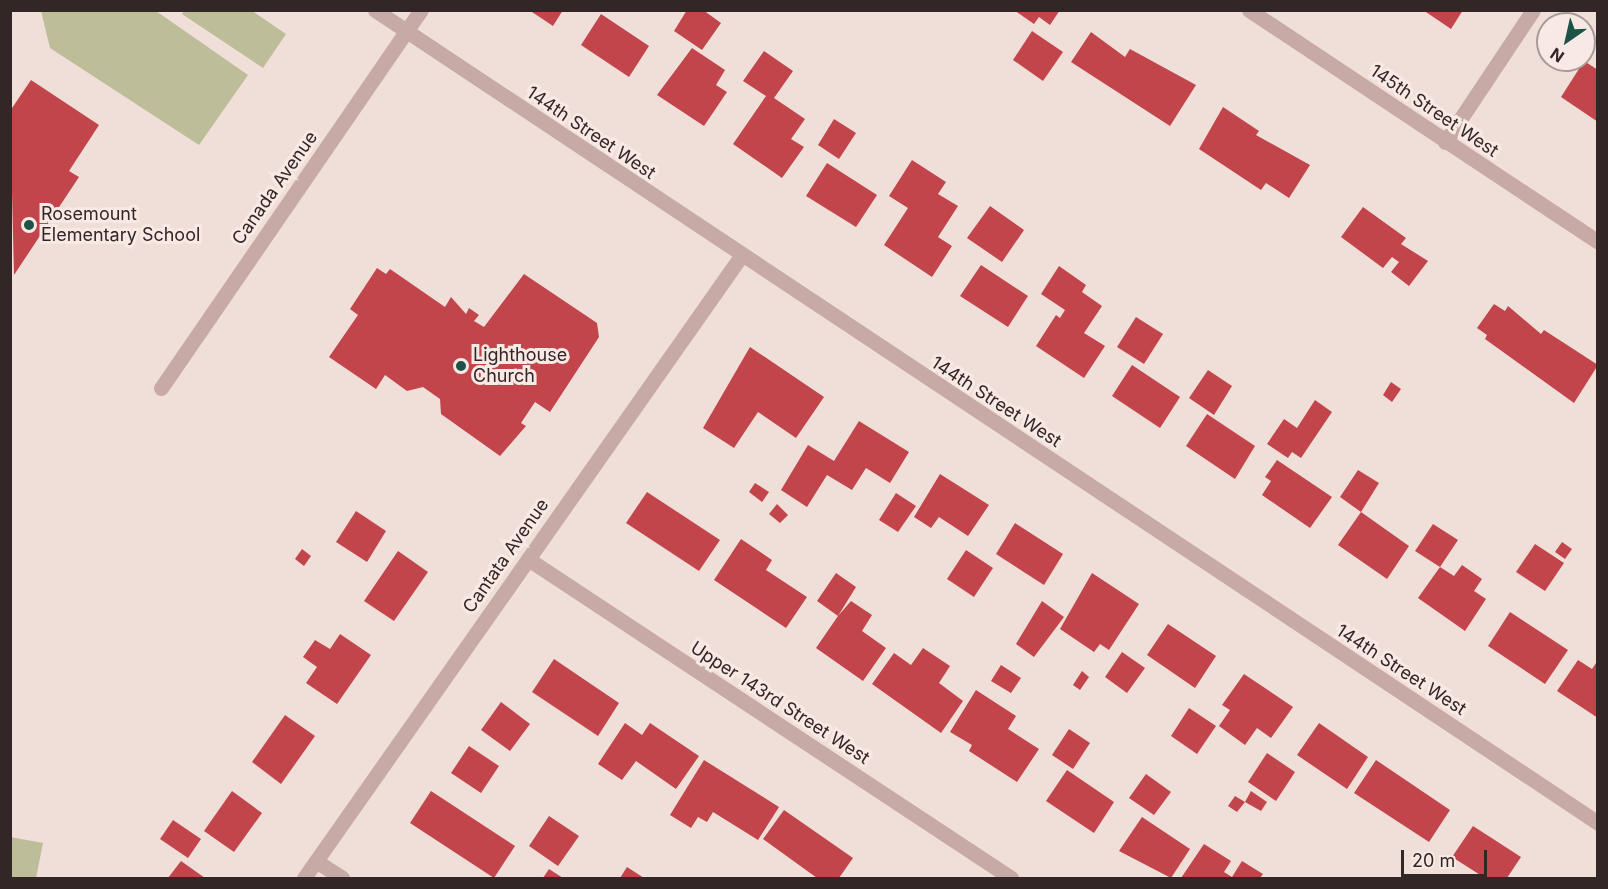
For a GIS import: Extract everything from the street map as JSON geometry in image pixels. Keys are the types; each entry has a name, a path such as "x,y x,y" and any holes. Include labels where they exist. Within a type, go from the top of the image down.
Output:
{"street":[{"name":"144th Street West","path":"375,10 741,256 1598,823"},
{"name":"Canada Avenue","path":"161,388 421,10"},
{"name":"145th Street West","path":"1249,10 1598,242"},
{"path":"1445,142 1533,10"},
{"name":"Cantata Avenue","path":"304,879 741,256"},
{"name":"Upper 143rd Street West","path":"528,559 1011,879"},
{"path":"315,861 342,879"}],"green space":[{"path":"41,11 156,11 248,75 199,145 50,48"},
{"path":"184,11 252,11 286,34 263,68 182,14"},
{"path":"10,837 43,843 36,878 11,878"}],"building":[{"path":"529,10 563,10 553,26"},
{"path":"687,10 703,10 721,23 702,50 674,31"},
{"path":"1014,10 1060,10 1050,25 1039,17 1034,24"},
{"path":"1423,10 1463,10 1451,29"},
{"path":"601,14 649,46 629,77 581,45"},
{"path":"1032,31 1063,52 1043,81 1013,60"},
{"path":"1091,32 1125,57 1130,49 1196,85 1170,126 1071,62"},
{"path":"692,48 725,70 716,85 727,92 704,126 657,95"},
{"path":"764,51 793,71 774,98 805,119 791,139 804,147 782,178 733,144 766,96 743,81"},
{"path":"1596,69 1598,70 1598,122 1561,97 1577,72 1596,72"},
{"name":"Rosemount Elementary School","path":"31,80 99,125 69,171 79,177 14,275 10,111"},
{"path":"1223,107 1259,131 1256,135 1310,165 1289,198 1266,183 1261,190 1199,149"},
{"path":"834,119 856,133 839,159 818,145"},
{"path":"912,160 946,182 938,194 958,206 938,237 952,246 932,277 884,245 908,208 889,196"},
{"path":"827,163 877,195 856,227 806,196"},
{"path":"990,206 1024,230 1002,262 967,238"},
{"path":"1363,207 1406,238 1401,244 1428,261 1409,286 1391,272 1399,262 1392,257 1383,268 1341,237"},
{"path":"981,265 1028,296 1008,327 960,296"},
{"path":"1059,266 1086,285 1082,292 1102,306 1084,333 1105,346 1084,378 1036,346 1056,315 1060,318 1065,310 1041,294"},
{"name":"Lighthouse Church","path":"377,268 386,274 390,269 445,307 451,297 466,314 469,308 479,315 474,321 484,327 524,274 597,323 599,337 550,412 535,402 521,423 526,426 500,456 441,414 440,399 423,387 407,391 385,375 376,389 329,357 358,315 350,309"},
{"path":"1494,304 1505,311 1508,306 1541,334 1544,330 1598,365 1574,403 1485,339 1487,335 1477,328"},
{"path":"1136,317 1163,334 1144,364 1117,347"},
{"path":"750,347 824,397 796,438 758,412 734,448 703,428"},
{"path":"1132,365 1180,397 1160,428 1112,396"},
{"path":"1208,370 1232,386 1214,415 1189,398"},
{"path":"1391,382 1401,389 1392,402 1383,395"},
{"path":"1315,400 1332,412 1301,458 1292,452 1288,458 1267,444 1284,419 1297,428"},
{"path":"1207,414 1255,446 1235,479 1186,446"},
{"path":"859,421 909,452 890,483 866,468 852,490 827,475 807,507 781,490 808,445 834,461"},
{"path":"1277,460 1332,497 1310,528 1262,495 1271,481 1265,477"},
{"path":"1358,470 1379,483 1361,512 1340,497"},
{"path":"940,474 989,505 968,536 939,517 931,528 914,517"},
{"path":"755,483 769,492 762,502 749,492"},
{"path":"647,492 720,540 699,571 626,523"},
{"path":"896,493 916,506 898,532 879,520"},
{"path":"777,504 788,515 780,523 769,514"},
{"path":"356,511 386,531 367,562 336,542"},
{"path":"1361,512 1409,546 1387,579 1338,545"},
{"path":"1015,523 1063,554 1044,585 996,554"},
{"path":"1433,524 1458,540 1440,567 1415,551"},
{"path":"741,539 772,560 766,570 807,597 786,628 714,580"},
{"path":"1562,542 1572,549 1565,559 1555,552"},
{"path":"1535,544 1564,563 1545,591 1516,572"},
{"path":"302,549 311,556 304,566 295,559"},
{"path":"966,550 993,568 974,597 947,579"},
{"path":"398,551 428,572 394,621 364,601"},
{"path":"1462,565 1482,579 1474,591 1486,599 1465,631 1418,598 1440,567 1454,576"},
{"path":"836,573 856,587 838,616 817,601"},
{"path":"1092,573 1139,604 1109,650 1100,644 1094,652 1060,629"},
{"path":"851,601 872,615 862,631 886,648 863,681 816,648"},
{"path":"1042,601 1064,617 1034,657 1016,644"},
{"path":"1510,612 1568,650 1545,684 1488,646"},
{"path":"1168,624 1216,656 1195,688 1147,655"},
{"path":"340,634 371,655 337,704 306,683 317,667 303,657 315,640 330,649"},
{"path":"923,648 950,666 939,683 963,701 941,733 872,684 894,653 911,665"},
{"path":"1122,652 1145,668 1127,693 1105,677"},
{"path":"554,659 619,703 598,736 532,692"},
{"path":"1578,660 1592,669 1598,660 1598,718 1557,691"},
{"path":"1001,665 1021,678 1011,693 991,681"},
{"path":"1082,671 1089,677 1080,690 1073,685"},
{"path":"1244,674 1293,707 1271,738 1257,728 1245,745 1219,726 1230,710 1222,705"},
{"path":"976,690 1016,716 1008,729 1039,749 1017,782 969,751 972,745 950,732"},
{"path":"501,702 530,724 510,751 481,730"},
{"path":"1189,708 1216,726 1197,754 1171,736"},
{"path":"285,715 315,736 281,784 252,762"},
{"path":"625,723 642,735 650,723 699,756 676,789 636,761 622,780 598,764"},
{"path":"1319,723 1368,757 1347,789 1297,755"},
{"path":"1069,729 1090,743 1073,769 1052,755"},
{"path":"469,746 499,766 481,793 451,773"},
{"path":"1267,753 1295,772 1276,801 1248,782"},
{"path":"704,760 779,807 758,840 713,812 707,822 698,817 691,828 670,815"},
{"path":"1376,760 1450,810 1429,842 1354,793"},
{"path":"1067,770 1114,802 1094,833 1046,801"},
{"path":"1146,774 1171,792 1154,815 1129,798"},
{"path":"232,791 262,813 234,852 204,831"},
{"path":"431,791 515,846 494,878 410,823"},
{"path":"1251,791 1267,802 1261,811 1245,802"},
{"path":"1235,796 1245,802 1237,812 1228,806"},
{"path":"784,810 853,858 839,878 817,878 763,839"},
{"path":"549,816 579,836 558,866 529,846"},
{"path":"1142,817 1190,849 1171,878 1119,851"},
{"path":"173,820 201,839 188,858 160,839"},
{"path":"1473,826 1521,857 1507,878 1485,878 1452,857"},
{"path":"1204,844 1231,861 1224,872 1232,877 1242,861 1263,874 1260,878 1181,878"},
{"path":"181,861 205,878 168,878"},
{"path":"627,867 644,878 620,878"},
{"path":"549,869 563,878 543,878"}],"place":[{"name":"Rosemount Elementary School","path":"29,225"},
{"name":"Lighthouse Church","path":"461,366"}]}
